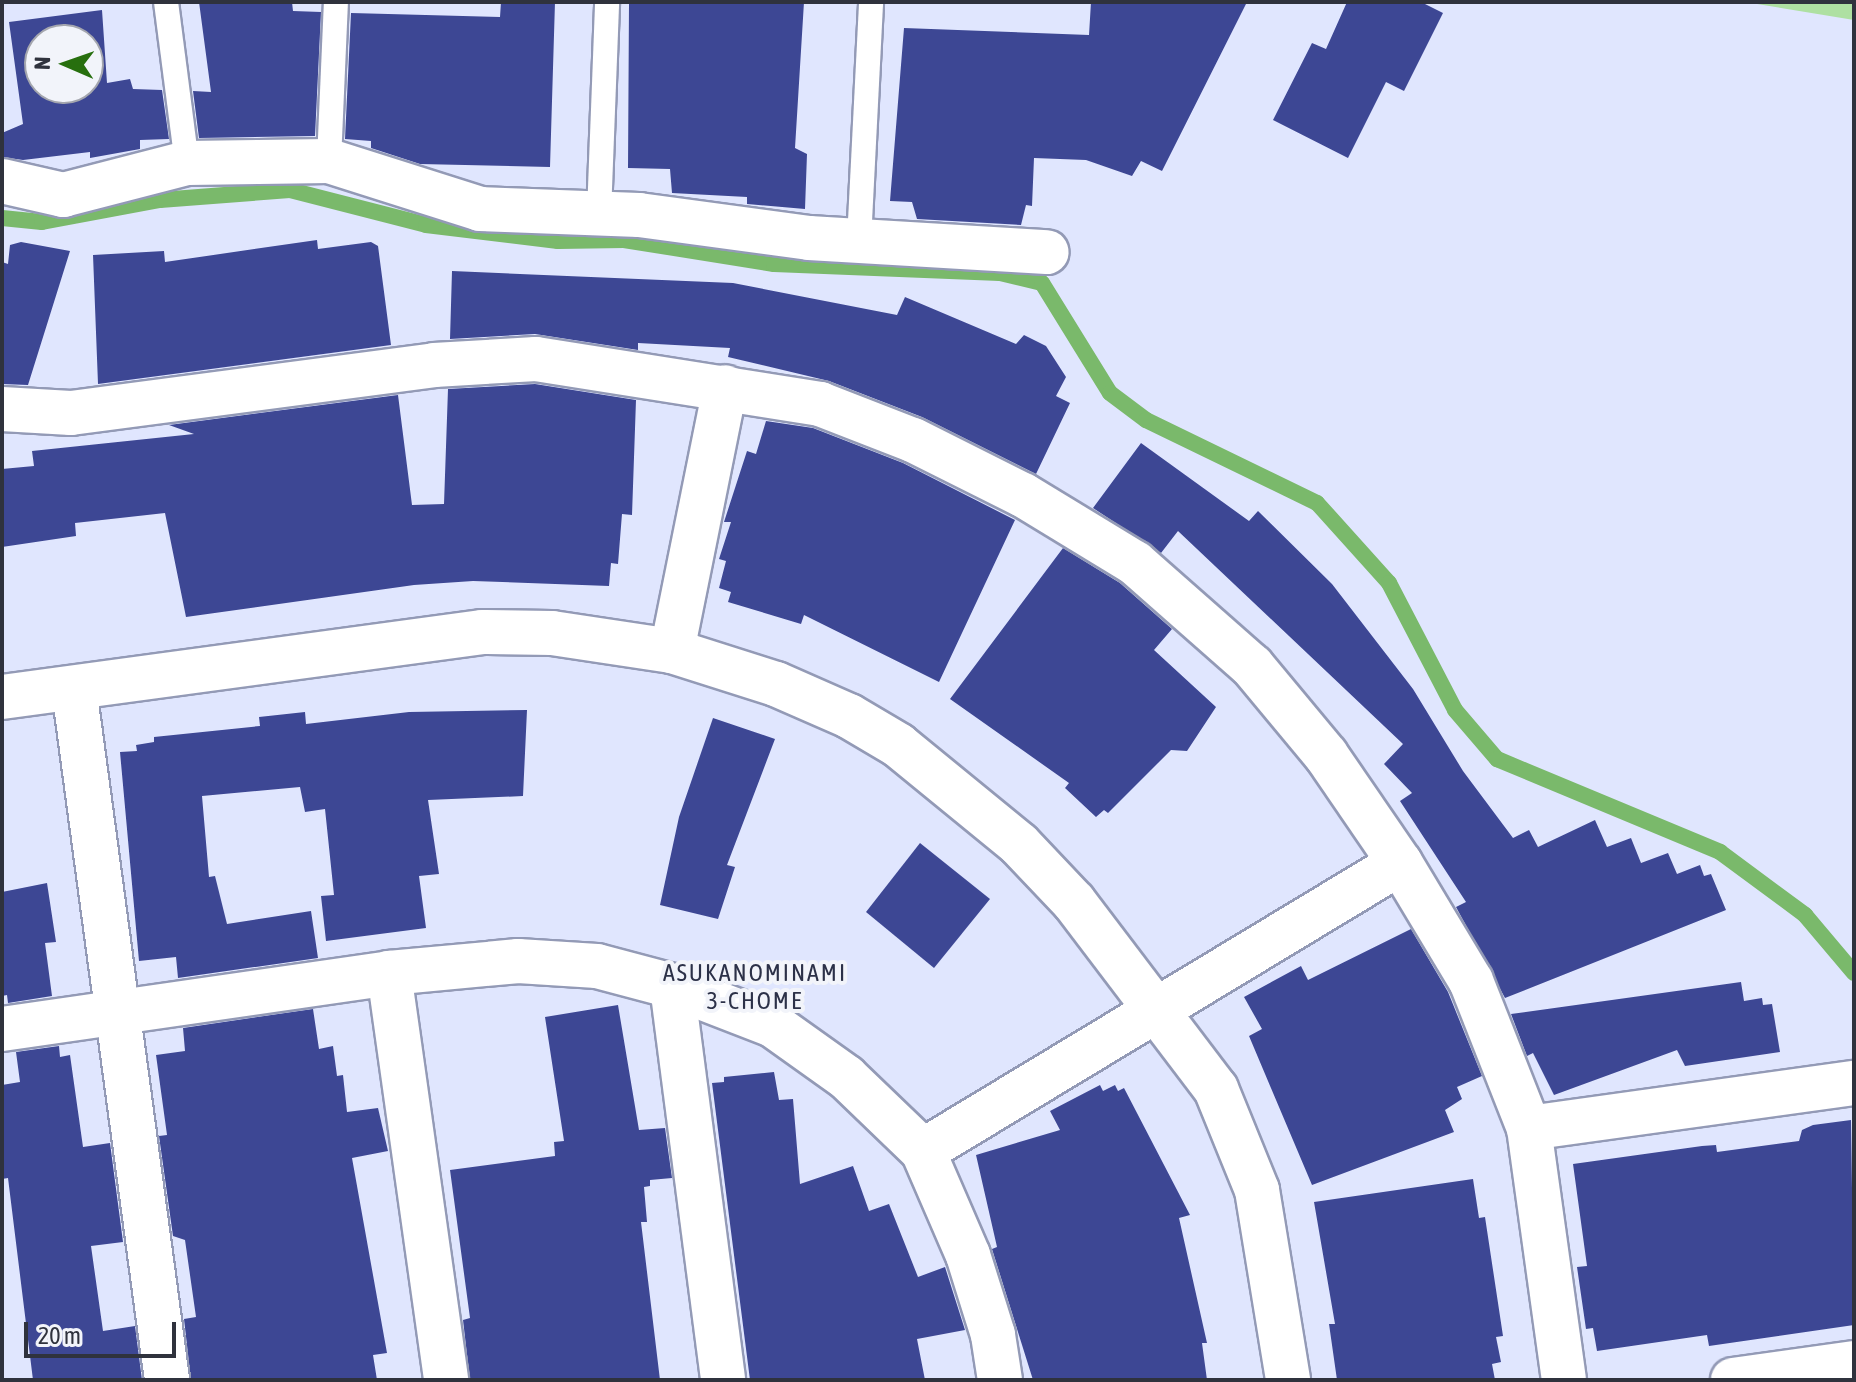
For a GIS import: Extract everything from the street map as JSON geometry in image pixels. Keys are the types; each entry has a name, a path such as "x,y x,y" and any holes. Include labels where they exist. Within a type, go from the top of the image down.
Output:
{"street":[{"path":"2,181 63,195 187,163 329,161 480,209 599,214 859,241 1047,252"},
{"path":"2,409 71,413 434,365 536,359 820,404 913,440 1023,495 1135,563 1252,666 1326,755 1400,863 1471,981 1529,1128 1564,1380"},
{"path":"672,651 725,387"},
{"path":"2,697 482,632 552,633 672,651 776,684 898,745 1019,844 1074,902 1156,1006 1216,1089 1257,1190 1288,1380"},
{"path":"74,689 121,1010 167,1380"},
{"path":"923,1151 1156,1006 1400,863"},
{"path":"2,1029 389,973 518,961 597,966 672,986 773,1025 846,1077 923,1151 968,1255 993,1335 1000,1380"},
{"path":"389,973 446,1380"},
{"path":"672,986 723,1380"},
{"path":"1529,1128 1854,1083"},
{"path":"1733,1380 1854,1363"}],"lane":[{"path":"166,2 187,163"},
{"path":"329,161 336,2"},
{"path":"599,214 607,2"},
{"path":"859,241 871,2"}],"green space":[{"path":"1745,2 1854,2 1854,20"}],"building":[{"path":"199,2 292,2 293,11 321,12 315,136 199,138 193,91 211,92"},
{"path":"501,2 555,2 550,167 420,164 371,148 371,141 345,139 351,13 500,17"},
{"path":"629,2 804,2 795,148 807,154 805,209 747,204 747,197 672,193 670,169 628,168"},
{"path":"1091,2 1247,2 1162,171 1141,161 1132,176 1086,160 1034,158 1032,206 1026,205 1021,225 917,219 912,202 890,201 904,28 1089,35"},
{"path":"1347,2 1421,2 1443,13 1404,91 1386,82 1348,158 1273,120 1312,43 1326,49"},
{"path":"102,10 103,24 24,24 24,104 104,104 104,39 107,83 130,79 133,89 162,90 169,139 140,140 140,149 90,158 90,152 23,160 2,157 2,133 23,124 9,22"},
{"path":"317,240 318,249 371,242 378,246 391,345 98,384 93,255 164,251 165,262"},
{"path":"21,242 70,251 28,385 2,384 2,262 8,264 10,245"},
{"path":"452,271 733,283 897,315 905,297 1016,344 1024,335 1046,346 1066,377 1056,396 1070,403 1036,474 922,417 829,381 728,357 730,348 638,343 638,350 535,334 450,339"},
{"path":"535,384 636,400 632,515 622,514 618,564 611,563 609,586 473,581 414,585 186,617 165,513 75,523 76,536 2,547 2,469 34,466 32,451 194,434 169,425 398,395 412,505 444,504 448,389"},
{"path":"766,421 813,428 903,463 1015,520 939,682 804,615 801,624 728,602 731,592 719,588 726,561 719,559 731,522 724,522 747,451 756,454"},
{"path":"1141,443 1249,521 1258,511 1332,584 1413,689 1463,771 1513,838 1529,830 1538,847 1595,820 1607,847 1631,838 1641,863 1668,853 1677,874 1700,865 1704,876 1711,874 1726,910 1505,998 1456,907 1466,902 1400,801 1412,793 1384,764 1403,744 1178,531 1161,553 1093,508"},
{"path":"1063,548 1120,583 1172,629 1154,650 1216,707 1187,751 1171,750 1108,813 1104,810 1096,817 1065,788 1069,783 950,699"},
{"path":"527,710 523,796 428,800 439,874 419,876 426,928 326,941 321,896 334,895 325,809 305,812 300,787 202,796 209,877 215,876 227,924 311,911 318,958 178,978 176,957 139,961 120,752 137,751 136,745 154,742 154,737 260,726 259,717 305,712 306,724 409,712"},
{"path":"713,718 775,739 727,865 735,867 718,919 660,905 679,817"},
{"path":"920,843 990,899 934,968 866,912"},
{"path":"47,883 56,942 45,943 52,996 8,1003 7,995 2,996 2,892"},
{"path":"1411,929 1448,992 1482,1076 1457,1087 1462,1099 1445,1110 1454,1132 1312,1185 1249,1036 1262,1029 1244,997 1301,966 1308,980"},
{"path":"1741,982 1744,1001 1762,998 1763,1005 1772,1004 1780,1052 1685,1066 1677,1050 1554,1095 1533,1053 1527,1056 1511,1014"},
{"path":"618,1005 639,1130 665,1128 672,1178 650,1180 650,1186 644,1187 647,1222 641,1222 660,1380 470,1380 463,1320 470,1318 450,1170 555,1156 554,1142 564,1141 545,1017"},
{"path":"313,1009 319,1049 333,1046 337,1076 343,1075 347,1112 378,1108 388,1151 352,1158 387,1353 373,1355 377,1380 191,1380 184,1319 196,1317 185,1240 173,1236 159,1136 167,1135 156,1055 185,1051 183,1028"},
{"path":"59,1046 60,1057 70,1055 83,1147 110,1143 123,1242 91,1246 103,1331 135,1326 142,1380 33,1380 8,1178 2,1179 2,1085 20,1082 16,1052"},
{"path":"774,1072 779,1100 793,1099 800,1184 853,1166 869,1211 889,1204 918,1277 945,1267 965,1330 917,1339 925,1380 750,1380 712,1083 724,1082 724,1077"},
{"path":"1100,1085 1103,1091 1115,1085 1118,1091 1124,1088 1190,1215 1179,1218 1207,1343 1202,1343 1207,1380 1033,1380 992,1249 997,1247 976,1155 1060,1130 1050,1111"},
{"path":"1851,1120 1854,1325 1709,1346 1707,1335 1597,1351 1593,1328 1586,1329 1577,1267 1587,1266 1573,1164 1702,1146 1716,1145 1717,1152 1799,1141 1802,1130 1813,1125"},
{"path":"1473,1179 1479,1218 1485,1217 1503,1336 1496,1337 1501,1362 1492,1364 1495,1380 1337,1380 1329,1324 1335,1324 1314,1202"}],"waterway":[{"path":"2,218 42,222 160,200 290,190 426,225 558,241 624,240 774,264 1000,273 1042,283 1110,393 1146,420 1317,503 1389,583 1455,710 1497,759 1720,852 1805,915 1854,973"}],"district":[{"name":"ASUKANOMINAMI 3-CHOME","path":"755,987"}]}
